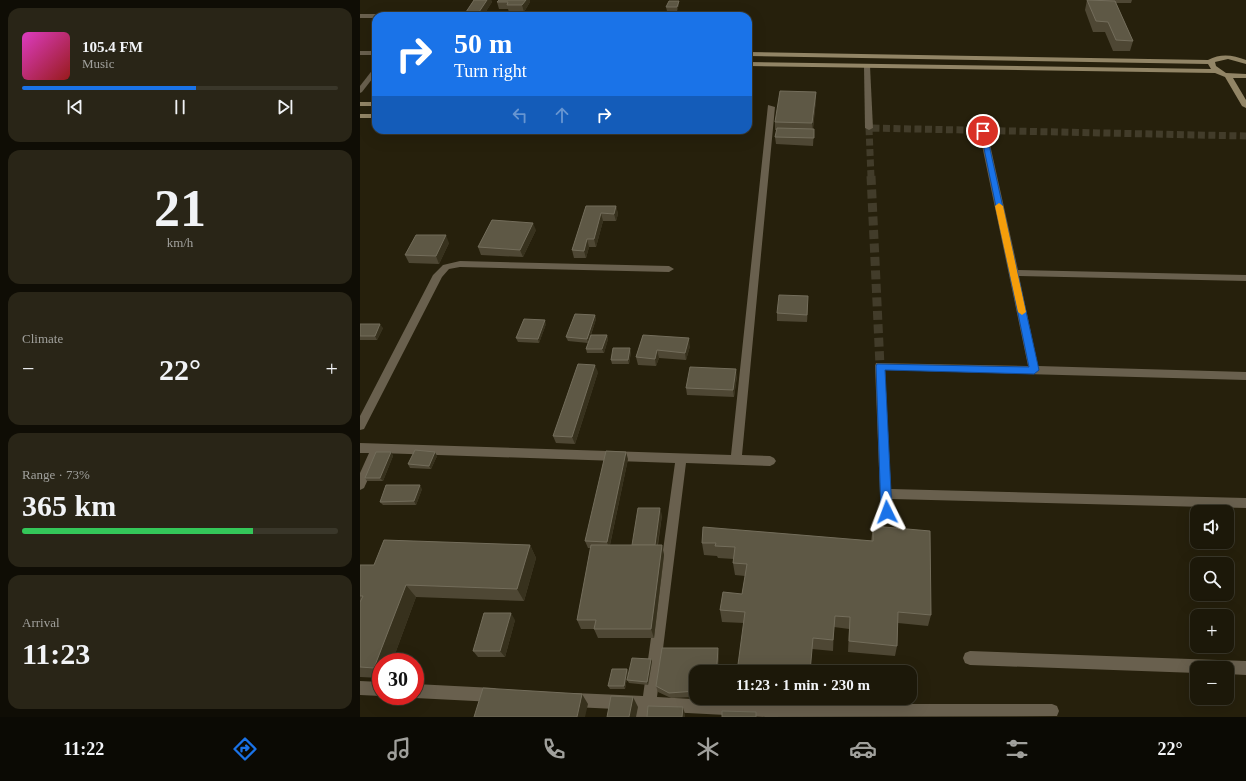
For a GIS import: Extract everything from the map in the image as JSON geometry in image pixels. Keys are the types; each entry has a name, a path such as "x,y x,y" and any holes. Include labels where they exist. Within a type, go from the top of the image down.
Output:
{"street":[{"path":"360,16 372,16"},
{"path":"360,53 372,53"},
{"path":"752,54 1211,62 1216,58 1228,57 1246,62"},
{"path":"856,56 856,66"},
{"path":"880,56 880,66"},
{"path":"1211,62 1211,65 1216,71"},
{"path":"752,64 1216,71 1228,76 1246,76"},
{"path":"867,66 869,128"},
{"path":"360,91 372,74"},
{"path":"1228,76 1246,106"},
{"path":"360,104 372,104"},
{"path":"736,460 771,107"},
{"path":"360,116 372,116"},
{"path":"983,131 1034,370"},
{"path":"360,426 438,275 446,267 460,264 669,269"},
{"path":"1014,273 1246,278"},
{"path":"887,512 880,366 1034,370 1245,379"},
{"path":"360,448 770,461"},
{"path":"360,485 378,448"},
{"path":"645,708 681,458"},
{"path":"886,494 1246,503"},
{"path":"970,658 1246,668"},
{"path":"360,688 372,689"},
{"path":"424,691 510,696"},
{"path":"557,699 645,708 784,711 1052,711"}],"building":[{"path":"474,0 487,0 479,12 466,12"},
{"path":"499,0 526,0 522,5 507,5 508,2 497,2"},
{"path":"1087,0 1115,1 1133,41 1116,40 1108,22 1096,21"},
{"path":"669,1 679,1 677,7 666,7"},
{"path":"780,91 816,92 812,123 775,122"},
{"path":"777,128 814,129 814,138 775,137"},
{"path":"586,206 616,206 614,214 601,213 594,239 587,239 584,251 572,250"},
{"path":"492,220 533,223 520,250 478,247"},
{"path":"416,235 446,235 436,256 405,255"},
{"path":"779,295 808,296 807,315 777,313"},
{"path":"575,314 595,315 587,339 566,337"},
{"path":"524,319 545,320 538,339 516,338"},
{"path":"360,324 380,324 375,336 360,336"},
{"path":"591,335 607,335 602,349 586,349"},
{"path":"643,335 689,338 685,353 657,350 655,359 636,357"},
{"path":"613,348 630,348 628,360 611,360"},
{"path":"578,364 595,365 572,437 553,436"},
{"path":"690,367 736,369 733,390 686,388"},
{"path":"415,450 435,452 429,466 408,464"},
{"path":"606,451 626,452 607,542 585,541"},
{"path":"376,452 391,452 380,478 365,478"},
{"path":"386,485 420,485 414,501 380,502"},
{"path":"638,508 660,508 655,545 632,545"},
{"path":"873,526 930,531 931,615 898,612 897,646 849,641 850,617 835,616 833,640 813,638 811,665 738,665 745,612 720,610 723,592 742,594 747,564 733,563 735,547 715,546 716,543 702,543 703,527 873,541"},
{"path":"384,540 530,545 517,589 406,585 380,653 372,653 372,668 360,667 360,602 363,596 360,596 360,565 374,565"},
{"path":"591,545 662,545 651,629 594,629 596,620 577,620"},
{"path":"484,613 511,613 500,651 473,651"},
{"path":"662,648 718,648 718,665 689,665 689,692 669,693 656,686"},
{"path":"632,658 651,659 647,682 627,680"},
{"path":"612,669 627,669 624,686 608,686"},
{"path":"483,688 582,694 577,717 474,717"},
{"path":"611,696 633,697 629,717 607,717"},
{"path":"648,706 683,707 682,717 647,717"},
{"path":"722,711 756,712 756,717 722,717"}],"tunnel":[{"path":"871,177 869,128 1246,136"},
{"path":"871,176 880,366"}],"slow traffic":[{"path":"999,206 1022,312"}],"route":[{"path":"887,512 880,366 1034,370 983,131"}]}
